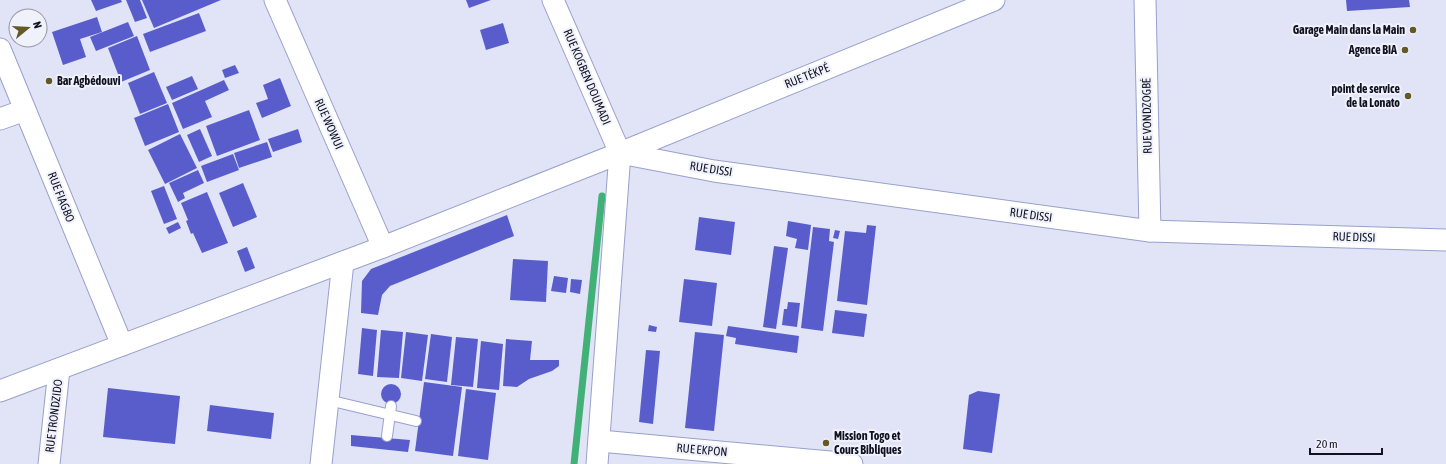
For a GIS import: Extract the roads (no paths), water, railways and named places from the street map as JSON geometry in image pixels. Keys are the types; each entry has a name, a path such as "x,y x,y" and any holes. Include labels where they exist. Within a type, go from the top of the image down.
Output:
{"street":[{"name":"RUE WOWUI","path":"275,0 383,247"},
{"name":"RUE KOGBEN DOUMADI","path":"553,0 620,153"},
{"name":"RUE VONDZOGBÉ","path":"1145,0 1150,231"},
{"name":"RUE TÉKPÉ","path":"0,392 383,247 620,153 987,1"},
{"name":"RUE FIAGBO","path":"0,50 122,345"},
{"path":"0,120 25,110"},
{"name":"RUE DISSI","path":"620,153 714,171 1150,231 1446,240"},
{"path":"597,464 600,441 620,153"},
{"path":"321,464 343,262"},
{"name":"RUE TRONDZIDO","path":"49,464 59,369"},
{"name":"RUE EKPON","path":"600,441 852,464"}],"lane":[{"path":"328,400 390,410 416,421"},
{"path":"387,436 390,410"}],"waterway":[{"path":"574,464 602,196"}],"place":[{"name":"Garage Main dans la Main","path":"1413,30"},
{"name":"Agence BIA","path":"1405,50"},
{"name":"Bar Agbédouvi","path":"49,81"},
{"name":"point de service de la Lonato","path":"1408,96"},
{"name":"Mission Togo et Cours Bibliques","path":"826,443"}]}
